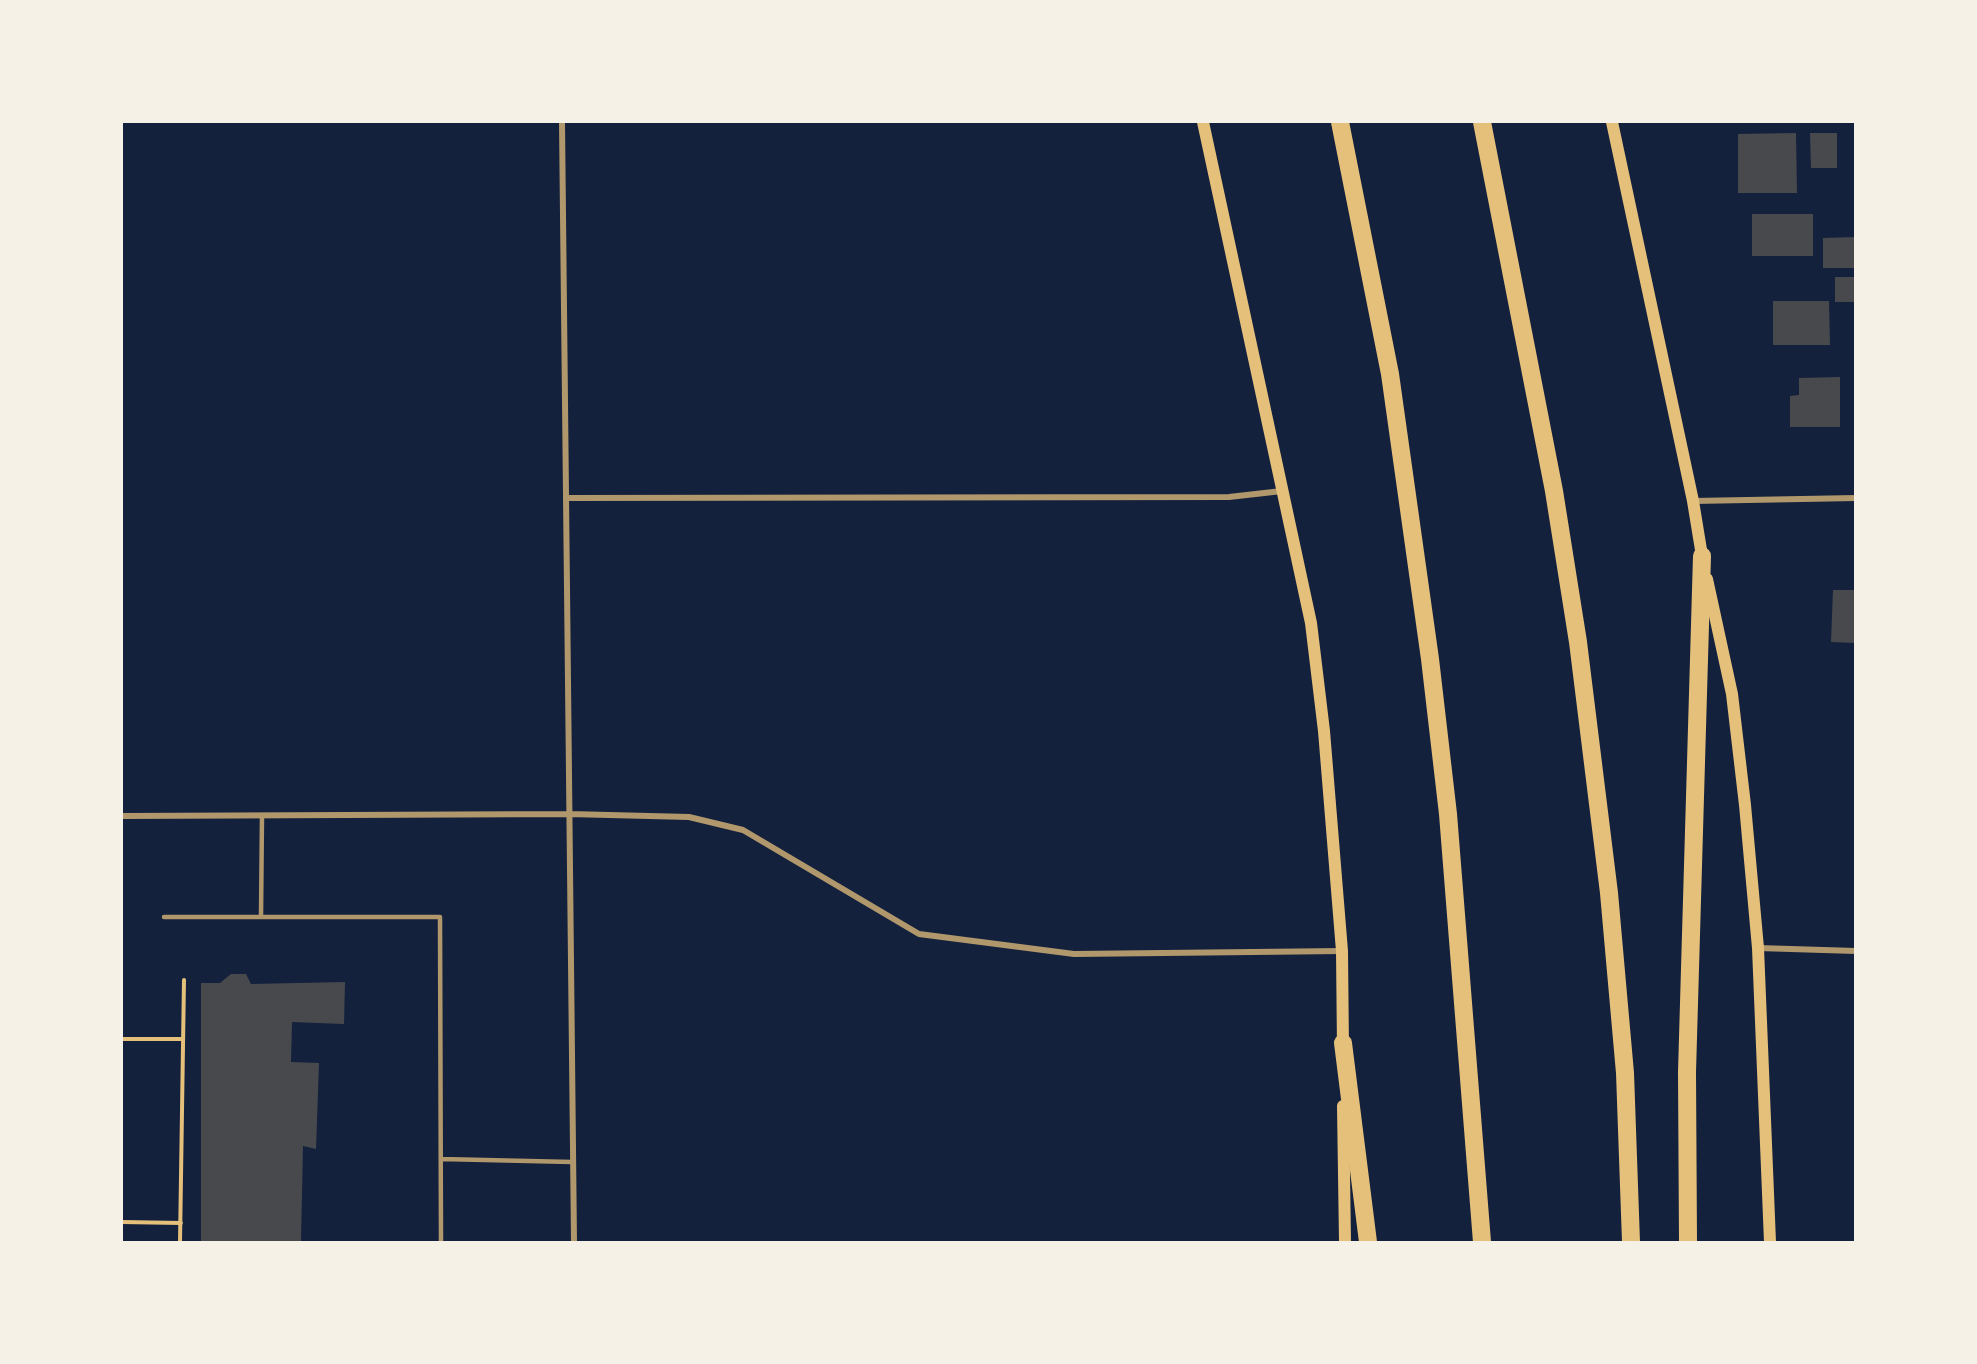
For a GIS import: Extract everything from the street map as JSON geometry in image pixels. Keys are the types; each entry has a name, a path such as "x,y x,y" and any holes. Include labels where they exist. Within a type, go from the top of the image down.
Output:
{"highway":[{"path":"1340,122 1389,374 1430,659 1448,814 1482,1242"},
{"path":"1482,122 1548,457 1579,653 1607,882 1625,1073 1631,1242"},
{"path":"1688,1242 1687,1072 1702,556"},
{"path":"1343,1043 1368,1242"}],"main road":[{"path":"1203,122 1311,623 1324,731 1342,951 1345,1242"},
{"path":"1612,122 1732,694 1758,948 1770,1242"}],"street":[{"path":"562,122 574,1242"},
{"path":"567,498 1222,497 1282,491"},
{"path":"1693,501 1856,498"},
{"path":"122,816 569,814 689,817 743,830 919,934 1074,954 1342,951"},
{"path":"1758,948 1856,951"}],"lane":[{"path":"261,917 262,815"},
{"path":"164,917 440,917 441,1242"},
{"path":"441,1159 572,1162"}],"path":[{"path":"180,1242 184,980"},
{"path":"122,1039 183,1039"},
{"path":"122,1222 181,1222"}],"building":[{"path":"1796,133 1797,193 1738,193 1738,134"},
{"path":"1810,133 1837,133 1837,168 1811,168"},
{"path":"1752,214 1813,214 1813,256 1752,256"},
{"path":"1856,237 1856,268 1823,268 1823,238"},
{"path":"1835,277 1856,277 1856,302 1835,302"},
{"path":"1773,301 1829,301 1830,345 1773,345"},
{"path":"1840,377 1840,427 1790,427 1790,396 1799,395 1799,378"},
{"path":"1833,590 1856,590 1856,643 1831,642"},
{"path":"231,974 246,974 251,984 345,982 344,1024 292,1022 291,1062 319,1063 316,1149 303,1146 301,1242 201,1242 201,983 220,983"}]}
